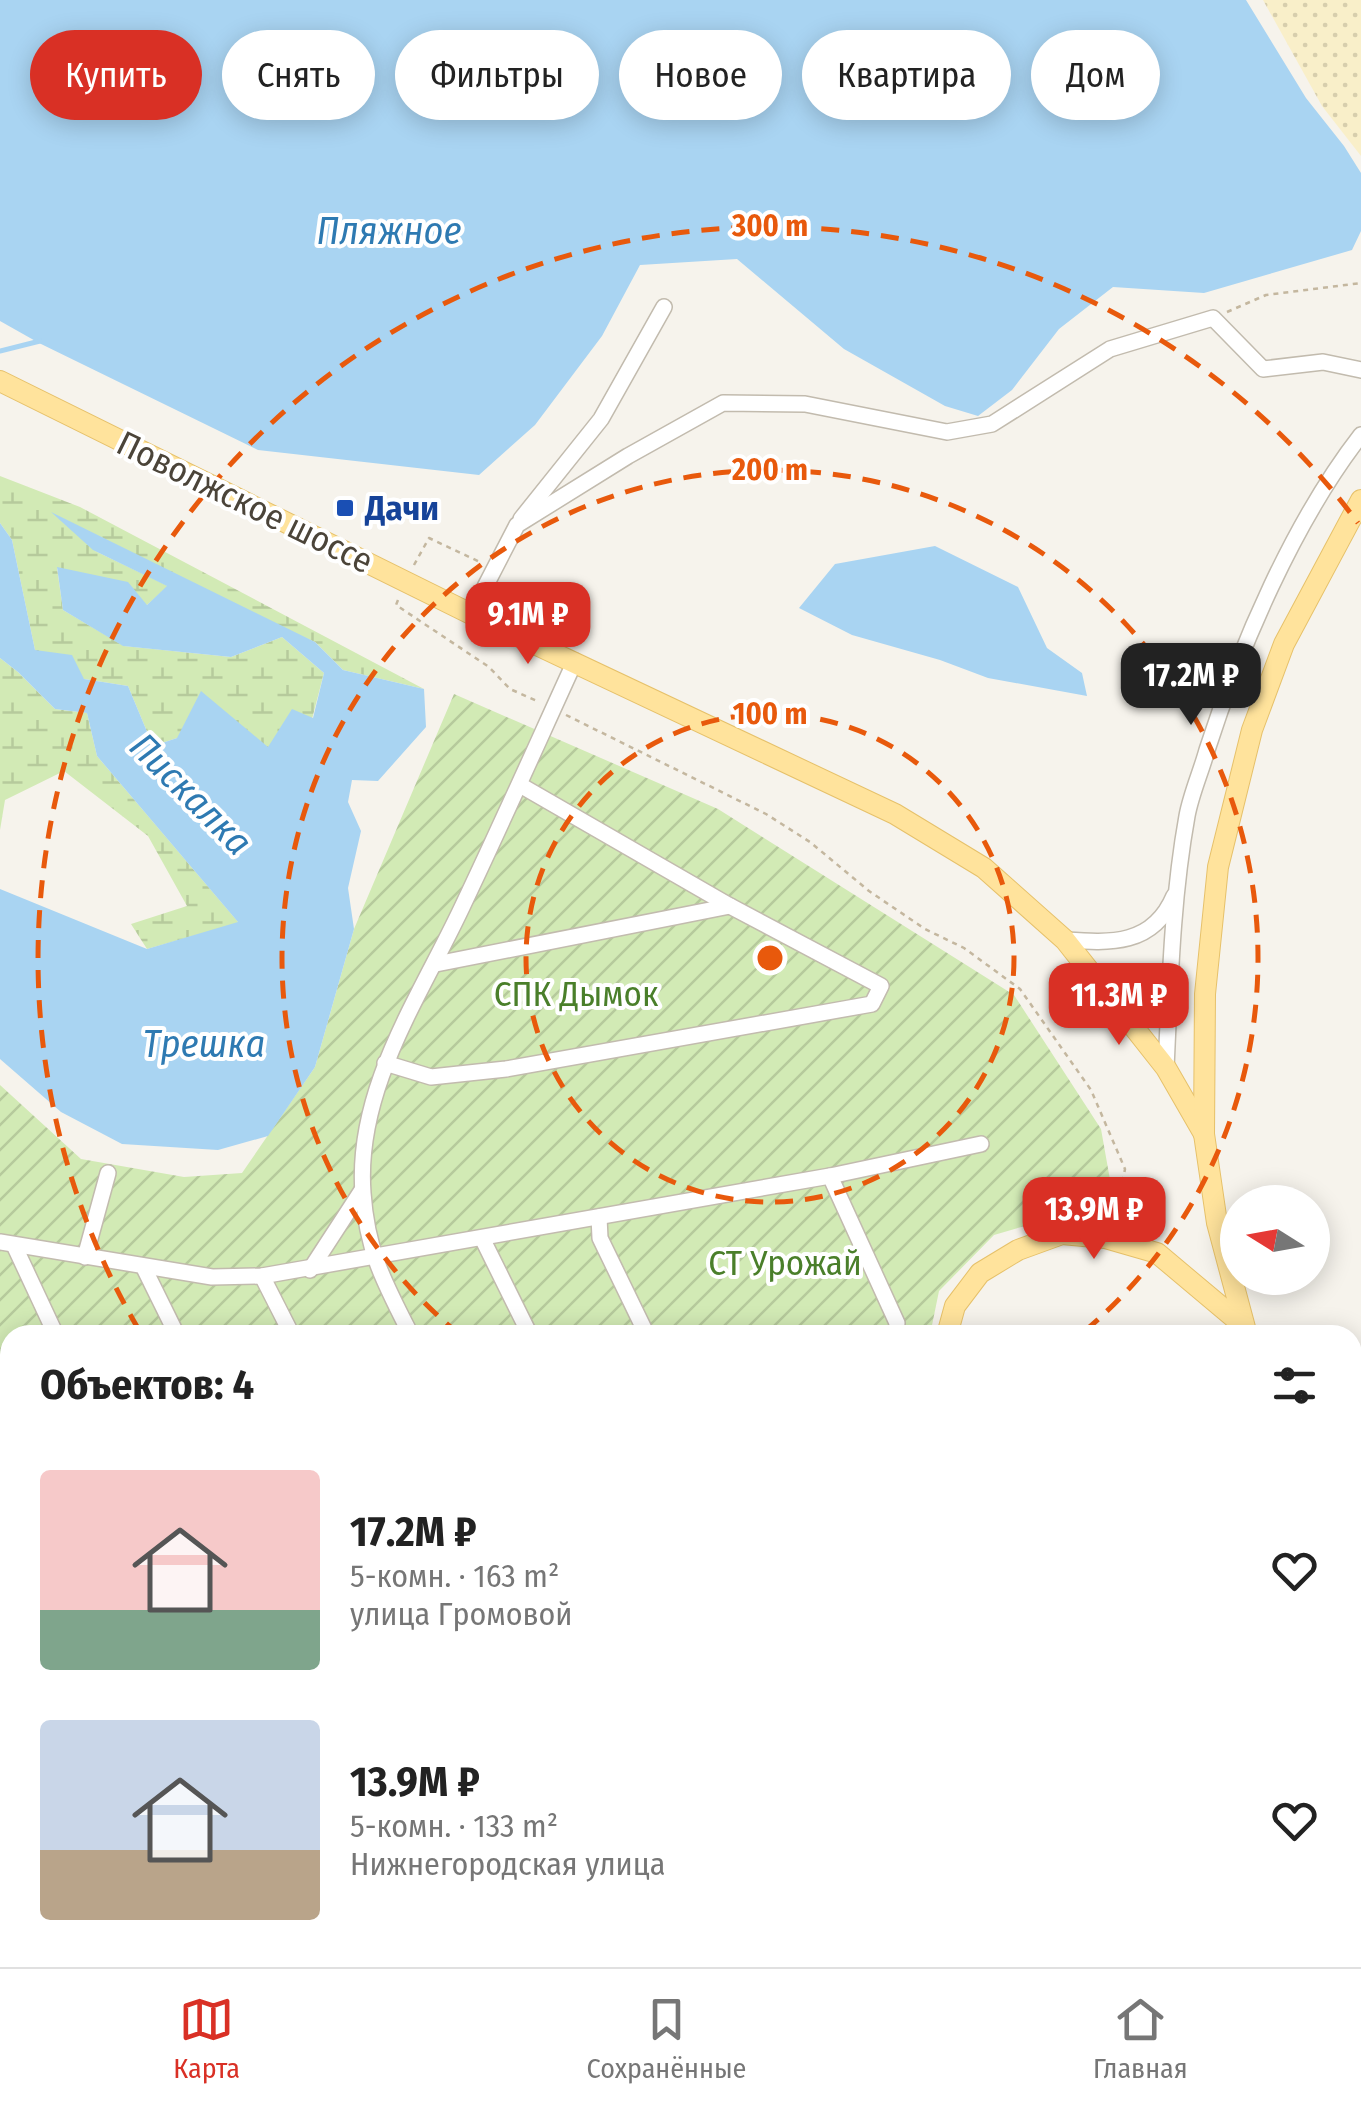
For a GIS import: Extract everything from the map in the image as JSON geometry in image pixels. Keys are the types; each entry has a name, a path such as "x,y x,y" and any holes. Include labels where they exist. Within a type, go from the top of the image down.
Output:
{"main road":[{"name":"Поволжское шоссе","path":"0,381 471,614 895,814 984,868 1065,940 1166,1068 1204,1134"},
{"path":"1244,1325 1217,1223 1204,1134 1205,994 1218,867 1252,730 1284,644 1359,508"},
{"path":"950,1325 955,1306 980,1273 1018,1250 1062,1234 1111,1240 1157,1253 1200,1286 1240,1325"}],"street":[{"path":"471,614 532,502 601,419 664,308"},
{"path":"518,526 628,456 723,403 805,404 947,432 992,424 1110,349 1213,318 1262,369 1324,362 1361,370"},
{"path":"1166,1068 1172,935 1188,813 1219,714 1253,629 1304,525 1361,435"},
{"path":"405,1325 372,1257 362,1190 368,1119 385,1063 436,964 574,661"},
{"path":"385,1063 431,1077 506,1069 872,1004 881,986 730,906 520,785"},
{"path":"1065,940 1116,943 1145,932 1169,908 1179,884"},
{"path":"436,964 730,906"},
{"path":"7,1244 212,1277 262,1276 830,1176 980,1144"},
{"path":"85,1257 108,1173"},
{"path":"830,1176 897,1325"},
{"path":"310,1270 362,1190"},
{"path":"599,1217 600,1238 642,1325"},
{"path":"482,1238 525,1325"},
{"path":"7,1244 51,1325"},
{"path":"144,1266 171,1325"},
{"path":"262,1276 287,1325"}],"path":[{"path":"1213,318 1266,295 1361,283"},
{"path":"495,569 428,538 396,606 488,666 510,688 766,814 810,842 925,929 964,948 1020,988 1090,1090 1125,1169 1111,1240"}],"green space":[{"path":"0,476 80,507 424,689 343,670 315,642 93,550 168,586 147,605 57,568 63,610 124,646 231,657 282,637 324,673 312,719 268,747 177,738 153,746 128,686 84,679 35,650 12,540 0,523"},
{"path":"0,658 55,709 87,713 97,756 239,923 147,949 131,924 187,906 148,836 64,771 5,800 0,830"},
{"name":"СПК Дымок","path":"454,694 718,809 1014,995 1101,1129 1117,1219 1066,1214 994,1235 939,1291 932,1325 0,1325 0,1085 81,1159 184,1177 242,1173 315,1067 354,929"}],"sand":[{"path":"1263,0 1361,0 1361,156 1322,106"}],"water":[{"name":"Пляжное","path":"0,0 1246,0 1306,98 1361,173 1361,231 1352,250 1204,293 1113,287 1059,329 1012,390 978,416 945,406 844,349 737,259 640,265 602,336 535,425 479,475 258,450 0,321"},
{"name":"Трешка","path":"51,512 315,642 343,670 424,689 426,727 378,781 352,780 348,802 361,831 348,888 354,929 315,1067 268,1136 218,1150 122,1144 61,1112 0,1059 0,889 147,949 238,922 97,756 87,713 55,709 0,658 0,523 12,540 35,650 72,655 84,679 128,686 153,746 177,738 201,691 268,747 292,709 313,718 324,673 282,637 231,657 123,646 63,610 57,567 128,582 147,605 167,586 93,550"},
{"path":"935,546 1018,587 1047,648 1082,673 1087,696 988,678 852,635 799,608 835,564"}],"waterway":[{"name":"Пискалка","path":"0,351 40,341"}],"place":[{"name":"Дачи","path":"345,508"}],"park label":[{"name":"СТ Урожай","path":"785,1263"}]}
